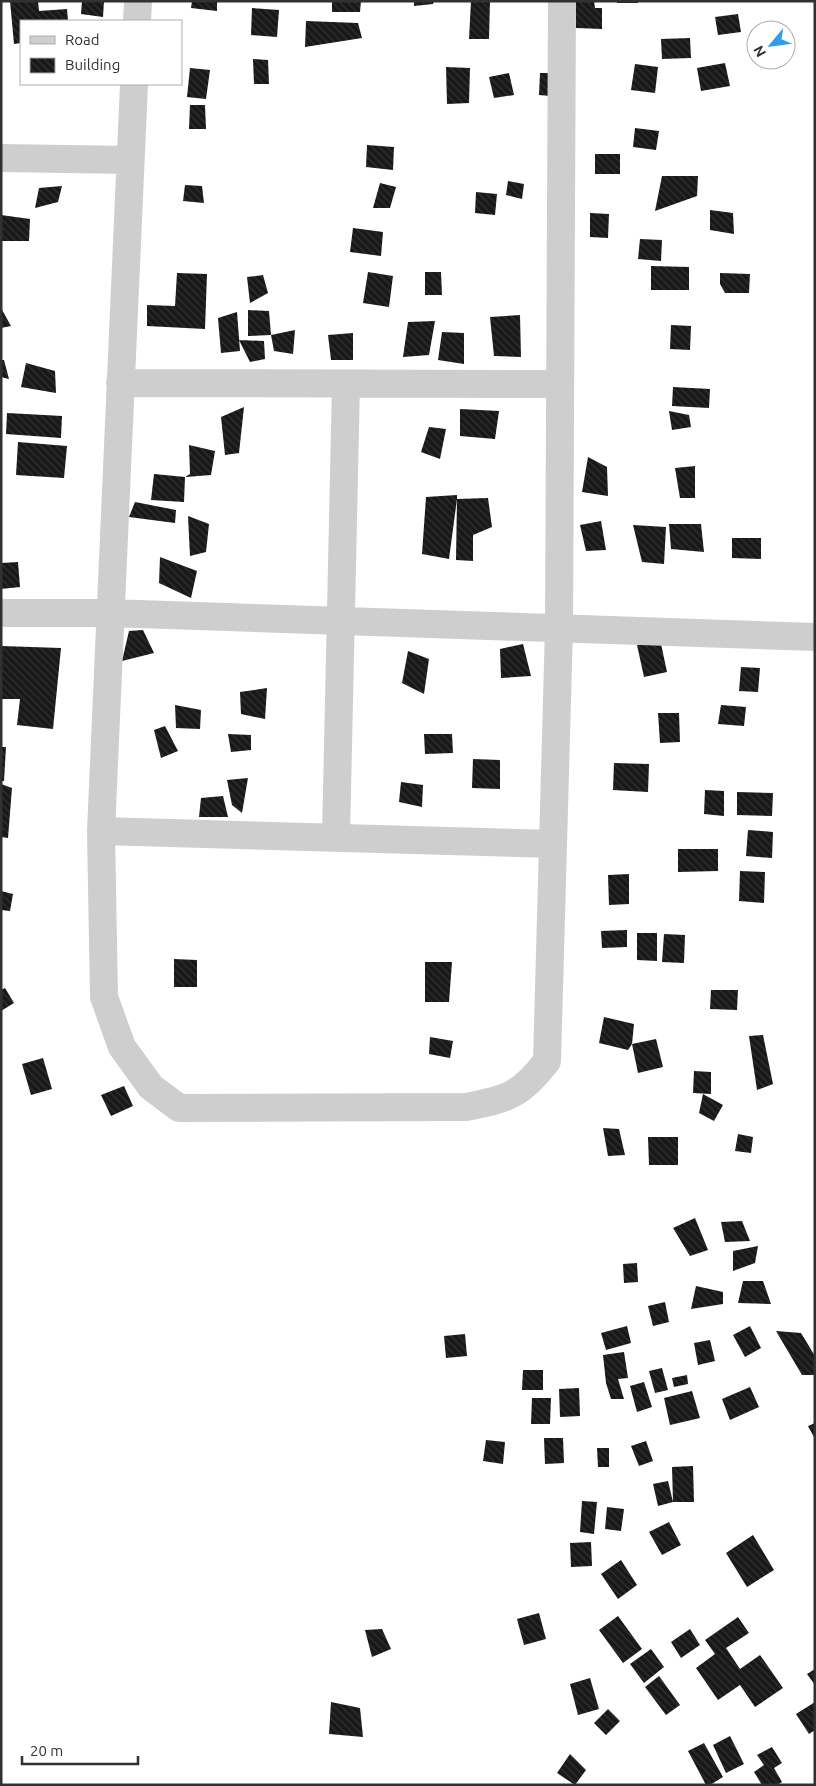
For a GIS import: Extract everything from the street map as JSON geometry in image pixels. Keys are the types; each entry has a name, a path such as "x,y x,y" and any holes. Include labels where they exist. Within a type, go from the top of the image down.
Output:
{"street":[{"path":"137,20 138,1"},
{"path":"134,85 109,613 101,831 104,997 122,1047 151,1087 179,1108 466,1107 499,1100 530,1084 547,1060 559,628 562,1"},
{"path":"1,158 130,160"},
{"path":"120,383 560,384"},
{"path":"336,837 346,384"},
{"path":"1,613 109,613 815,637"},
{"path":"101,831 553,844"}],"building":[{"path":"10,1 38,1 39,11 67,9 68,20 20,20 20,43 14,44"},
{"path":"82,1 104,1 103,17 81,14"},
{"path":"192,1 217,1 217,11 191,8"},
{"path":"332,1 361,1 360,12 332,12"},
{"path":"414,1 434,1 433,4 414,6"},
{"path":"471,1 490,1 489,39 469,39"},
{"path":"576,1 594,1 595,8 602,8 602,29 576,28"},
{"path":"617,1 638,1 638,3 617,3"},
{"path":"252,8 279,10 277,37 251,35"},
{"path":"738,14 741,32 718,35 715,17"},
{"path":"306,21 358,23 362,38 305,47"},
{"path":"690,38 691,58 662,59 661,39"},
{"path":"253,59 268,60 269,84 254,84"},
{"path":"725,63 730,86 701,91 697,68"},
{"path":"635,64 658,67 655,93 631,90"},
{"path":"446,67 470,68 469,103 447,104"},
{"path":"190,68 210,70 206,99 187,97"},
{"path":"509,73 514,95 494,98 489,77"},
{"path":"540,73 551,73 550,96 539,95"},
{"path":"190,105 205,105 206,129 189,129"},
{"path":"635,128 659,131 656,150 633,147"},
{"path":"367,145 394,147 393,170 366,167"},
{"path":"595,154 620,154 620,174 595,174"},
{"path":"662,176 698,176 697,196 655,211"},
{"path":"508,181 524,184 522,199 506,195"},
{"path":"380,183 396,187 390,208 373,208"},
{"path":"185,185 202,186 204,203 183,201"},
{"path":"62,186 58,202 35,208 39,188"},
{"path":"476,192 497,194 495,215 475,213"},
{"path":"710,210 733,213 734,234 710,230"},
{"path":"590,213 609,214 608,238 590,237"},
{"path":"1,215 30,219 29,241 1,241"},
{"path":"353,228 383,232 381,256 350,252"},
{"path":"640,239 662,240 661,261 638,259"},
{"path":"651,266 689,267 689,290 651,290"},
{"path":"368,272 393,276 389,307 363,303"},
{"path":"425,272 441,272 442,295 425,295"},
{"path":"177,273 207,274 205,329 147,326 147,305 175,306"},
{"path":"720,273 750,274 749,293 725,293 720,284"},
{"path":"263,275 268,293 250,303 247,277"},
{"path":"1,308 11,326 1,328"},
{"path":"248,310 269,311 271,335 248,336"},
{"path":"237,312 240,351 221,353 218,318"},
{"path":"520,315 521,357 494,356 490,317"},
{"path":"435,321 429,355 403,357 408,322"},
{"path":"671,325 691,326 690,350 670,349"},
{"path":"295,330 293,354 274,351 271,335"},
{"path":"442,332 464,333 464,364 438,360"},
{"path":"353,333 353,360 331,360 328,335"},
{"path":"239,340 264,341 265,359 250,362"},
{"path":"1,360 4,360 9,379 1,377"},
{"path":"26,363 55,371 56,393 21,387"},
{"path":"673,387 710,389 709,408 672,406"},
{"path":"244,407 239,453 225,455 221,417"},
{"path":"460,409 499,411 495,439 460,436"},
{"path":"669,411 689,415 691,427 672,430"},
{"path":"7,413 62,416 61,438 6,434"},
{"path":"429,427 446,429 440,459 421,452"},
{"path":"18,442 67,446 64,478 16,475"},
{"path":"189,445 215,451 211,475 185,477 190,474"},
{"path":"588,457 607,467 608,496 582,492"},
{"path":"695,466 695,498 680,498 675,468"},
{"path":"154,474 185,477 184,502 151,500"},
{"path":"457,495 449,559 422,554 426,497"},
{"path":"488,498 492,527 473,535 473,561 456,560 457,499"},
{"path":"135,502 176,510 175,523 129,517"},
{"path":"188,516 209,524 206,552 190,556"},
{"path":"601,521 606,550 586,551 580,525"},
{"path":"669,524 701,524 704,552 671,549"},
{"path":"633,525 666,527 664,564 642,562"},
{"path":"732,538 761,538 761,559 732,558"},
{"path":"160,557 197,571 191,598 159,583"},
{"path":"18,562 20,587 1,589 1,563"},
{"path":"143,630 154,653 122,661 129,631"},
{"path":"660,639 667,672 644,677 637,645"},
{"path":"523,644 531,676 501,678 500,649"},
{"path":"1,646 61,648 53,729 17,725 20,699 1,699"},
{"path":"408,651 429,659 424,694 402,683"},
{"path":"741,667 760,668 758,692 739,691"},
{"path":"267,688 265,719 241,714 240,692"},
{"path":"175,705 201,710 200,729 176,728"},
{"path":"721,705 746,707 744,726 718,724"},
{"path":"658,713 679,713 680,742 660,743"},
{"path":"165,726 178,751 161,758 154,730"},
{"path":"228,734 251,735 251,750 231,752"},
{"path":"424,734 452,734 453,753 425,754"},
{"path":"1,747 6,747 4,781 1,781"},
{"path":"473,759 500,760 500,789 472,788"},
{"path":"614,763 649,764 648,792 613,790"},
{"path":"248,778 242,813 232,805 227,780"},
{"path":"401,782 423,785 422,807 399,802"},
{"path":"1,784 12,788 8,838 1,837"},
{"path":"705,790 724,791 724,816 704,814"},
{"path":"737,792 773,793 772,816 737,815"},
{"path":"223,796 228,817 199,817 201,798"},
{"path":"748,830 773,832 772,858 746,856"},
{"path":"678,849 718,849 718,871 678,872"},
{"path":"740,871 765,872 764,903 739,901"},
{"path":"629,874 629,904 609,905 608,875"},
{"path":"1,891 13,894 10,911 1,910"},
{"path":"627,930 627,947 602,948 601,931"},
{"path":"637,933 657,933 657,961 637,960"},
{"path":"664,934 685,935 684,963 662,962"},
{"path":"174,959 197,960 197,987 174,987"},
{"path":"425,962 452,962 449,1002 425,1002"},
{"path":"5,988 14,1003 1,1011 1,990"},
{"path":"711,990 738,990 737,1010 710,1009"},
{"path":"604,1017 634,1024 632,1044 628,1050 599,1043"},
{"path":"763,1035 773,1084 757,1090 749,1036"},
{"path":"430,1037 453,1041 450,1058 429,1054"},
{"path":"656,1039 663,1067 638,1073 632,1044"},
{"path":"43,1058 52,1089 31,1095 22,1064"},
{"path":"694,1071 711,1072 711,1094 693,1093"},
{"path":"124,1086 133,1106 111,1116 101,1095"},
{"path":"703,1094 723,1105 714,1121 699,1113"},
{"path":"603,1128 619,1129 625,1155 608,1156"},
{"path":"738,1134 753,1137 751,1153 735,1151"},
{"path":"648,1137 678,1137 678,1165 649,1165"},
{"path":"695,1218 708,1250 690,1256 673,1228"},
{"path":"742,1221 750,1241 725,1242 721,1222"},
{"path":"758,1246 755,1263 733,1271 733,1251"},
{"path":"637,1263 638,1282 624,1283 623,1264"},
{"path":"743,1281 763,1281 771,1304 738,1303"},
{"path":"696,1286 723,1292 723,1304 691,1309"},
{"path":"665,1302 669,1322 653,1326 648,1306"},
{"path":"627,1326 631,1343 606,1350 601,1333"},
{"path":"750,1326 761,1348 745,1357 733,1335"},
{"path":"776,1331 801,1333 815,1356 815,1375 802,1375"},
{"path":"465,1334 467,1356 446,1358 444,1336"},
{"path":"710,1340 715,1361 698,1365 694,1343"},
{"path":"624,1352 628,1378 618,1379 624,1399 611,1399 606,1383 603,1355"},
{"path":"662,1368 668,1390 655,1393 649,1371"},
{"path":"523,1370 543,1370 543,1390 522,1390"},
{"path":"687,1375 688,1384 674,1387 672,1378"},
{"path":"644,1382 652,1407 637,1412 630,1386"},
{"path":"750,1387 759,1407 730,1420 722,1399"},
{"path":"579,1388 580,1416 560,1417 559,1389"},
{"path":"692,1391 700,1418 670,1425 664,1398"},
{"path":"532,1398 551,1398 550,1424 531,1424"},
{"path":"815,1423 815,1439 808,1426"},
{"path":"544,1438 563,1438 564,1463 545,1464"},
{"path":"486,1440 505,1442 503,1464 483,1461"},
{"path":"646,1441 653,1461 639,1466 631,1446"},
{"path":"597,1448 609,1448 609,1467 598,1467"},
{"path":"693,1466 694,1502 673,1502 672,1467"},
{"path":"668,1481 673,1502 658,1506 653,1484"},
{"path":"582,1501 597,1502 594,1534 580,1532"},
{"path":"607,1507 624,1509 621,1531 605,1529"},
{"path":"669,1522 681,1545 662,1555 649,1532"},
{"path":"753,1535 774,1570 747,1587 726,1553"},
{"path":"591,1542 592,1566 571,1567 570,1543"},
{"path":"621,1560 637,1585 618,1599 601,1574"},
{"path":"539,1613 546,1639 524,1645 517,1619"},
{"path":"618,1616 642,1649 623,1663 599,1630"},
{"path":"738,1617 749,1633 726,1648 740,1669 760,1655 783,1688 755,1707 740,1685 718,1700 696,1668 715,1654 705,1640"},
{"path":"382,1629 391,1649 372,1657 365,1630"},
{"path":"690,1629 700,1645 681,1658 671,1642"},
{"path":"651,1649 664,1667 644,1683 630,1664"},
{"path":"815,1669 815,1685 807,1674"},
{"path":"659,1676 680,1705 666,1715 645,1687"},
{"path":"590,1678 599,1709 578,1715 570,1684"},
{"path":"331,1702 360,1708 363,1737 329,1734"},
{"path":"815,1702 815,1730 809,1734 796,1714"},
{"path":"608,1709 620,1721 606,1735 594,1723"},
{"path":"730,1736 744,1764 726,1773 713,1745"},
{"path":"704,1743 723,1777 710,1785 706,1785 688,1751"},
{"path":"772,1747 782,1763 774,1768 782,1782 777,1785 762,1785 754,1772 764,1765 757,1755"},
{"path":"570,1754 586,1770 575,1785 557,1773"}]}
